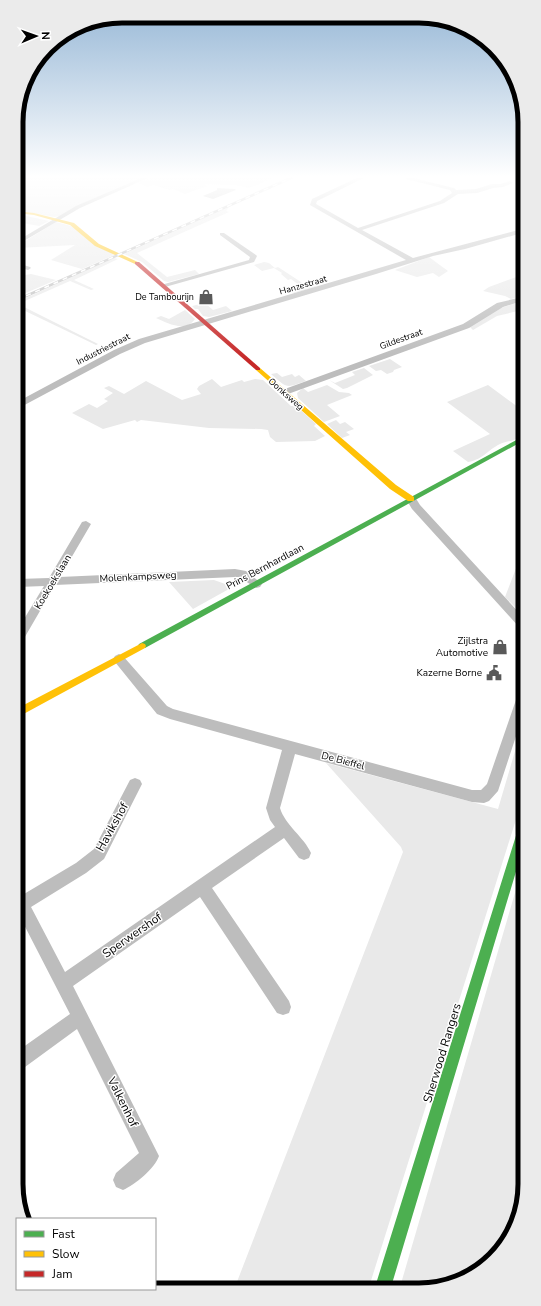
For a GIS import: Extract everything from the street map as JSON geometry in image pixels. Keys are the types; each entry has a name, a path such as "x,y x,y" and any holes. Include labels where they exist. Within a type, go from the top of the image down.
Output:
{"main road":[{"name":"Oonksweg","path":"91,239 102,248 134,261 393,487 411,499"},
{"name":"Prins Bernhardlaan","path":"23,710 518,441"},
{"name":"Sherwood Rangers","path":"384,1283 518,846"}],"street":[{"path":"163,286 252,261 254,256 229,239"},
{"path":"373,239 412,260"},
{"name":"Hanzestraat","path":"204,322 374,273 432,254 463,248 494,239"},
{"path":"23,267 28,268"},
{"name":"Gildestraat","path":"285,392 466,326 500,305 518,300"},
{"name":"Industriestraat","path":"23,403 117,352 142,341 204,322"},
{"path":"411,499 416,507 518,619"},
{"name":"Koekoekslaan","path":"23,631 86,524"},
{"name":"Molenkampsweg","path":"23,583 235,573 242,574 256,584"},
{"name":"De Bieffel","path":"119,659 162,710 170,714 472,796 484,796 493,787 518,712"},
{"path":"290,746 273,808 275,816 304,853"},
{"name":"Havikshof","path":"23,900 81,868 98,854 135,784"},
{"name":"Sperwershof","path":"62,984 285,829"},
{"path":"202,886 283,1007"},
{"name":"Valkenhof","path":"23,908 150,1156 123,1180"},
{"path":"23,1058 80,1017"}],"shaded area":[{"path":"28,239 90,239 114,255 82,269 51,260 75,245 23,248 23,242"},
{"path":"158,239 169,239 137,253 167,277 195,270 199,274 168,282 164,281 142,262 124,254"},
{"path":"429,257 448,271 439,277 433,273 417,277 395,270"},
{"path":"114,258 118,259 74,280 94,289 91,290 70,281 23,302 23,299"},
{"path":"264,262 269,263 275,268 278,267 307,286 313,285 316,287 294,293 288,289 299,285 291,279 288,280 281,274 282,273 274,268 262,271 254,265"},
{"path":"31,274 56,280 23,294 23,276"},
{"path":"518,276 518,297 511,299 505,296 483,291 489,287"},
{"path":"518,302 518,311 497,316 473,330 470,327 492,311"},
{"path":"205,303 213,310 226,306 232,311 209,317 203,316 198,309 195,309 192,306"},
{"path":"23,306 98,344 96,345 23,310"},
{"path":"185,310 195,319 187,325 176,326 156,318 161,316 169,319"},
{"path":"390,359 402,367 387,374 381,370 376,371 369,366"},
{"path":"364,368 373,375 347,388 343,389 329,380 335,383 355,375 352,372"},
{"path":"277,373 282,377 292,374 295,377 299,375 306,381 287,386 271,374"},
{"path":"212,379 221,387 242,380 244,382 255,379 263,380 291,406 296,406 316,424 314,426 325,436 315,441 276,442 270,437 268,430 209,428 141,420 137,422 135,420 103,429 72,413 89,404 97,408 108,401 104,399 113,393 104,388 109,386 124,394 146,381 182,400 201,394 197,389 199,386"},
{"path":"327,385 339,392 349,393 352,395 327,405 340,416 324,422 298,398 297,393 303,388 308,392"},
{"path":"488,385 518,407 518,438 500,444 478,459 468,462 453,451 490,434 447,402"},
{"path":"336,420 340,424 345,422 354,429 346,432 350,435 342,438 327,424"},
{"path":"518,563 518,610 505,597"},
{"path":"214,580 228,585 229,589 193,609 169,582"},
{"path":"518,741 518,813 370,1283 237,1283 403,852 401,847 326,763 498,809"},
{"path":"518,883 518,1190 515,1210 505,1234 489,1254 479,1263 468,1270 445,1280 419,1283 401,1283"}],"railway":[{"path":"23,297 154,239"}],"traffic: fast":[{"path":"142,646 518,441"},
{"path":"384,1283 518,846"}],"traffic: slow":[{"path":"90,239 97,245 137,263"},
{"path":"258,369 393,487 411,499"},
{"path":"23,710 142,646"}],"traffic: jam":[{"path":"137,263 258,369"}],"place":[{"name":"De Tambourijn","path":"206,297"},
{"name":"Zijlstra Automotive","path":"500,647"},
{"name":"Kazerne Borne","path":"494,673"}]}
